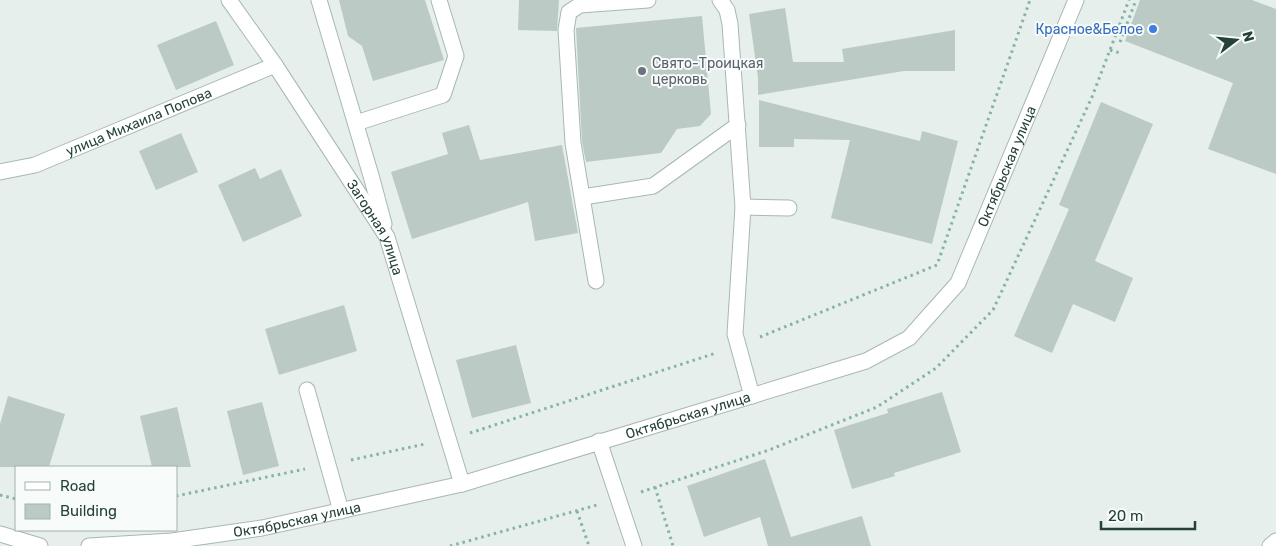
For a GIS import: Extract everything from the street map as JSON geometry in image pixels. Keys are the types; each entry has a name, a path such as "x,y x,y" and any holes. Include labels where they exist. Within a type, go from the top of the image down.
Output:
{"street":[{"name":"Загорная улица","path":"229,0 276,65 387,238 462,484"},
{"path":"319,0 356,123 387,238"},
{"path":"356,123 443,95 456,56 439,0"},
{"path":"596,281 573,142 566,30 568,12 580,5 611,1 648,0"},
{"path":"720,0 727,10 730,24 743,208 735,334 752,396"},
{"name":"Октябрьская улица","path":"90,546 172,540 262,528 462,484 866,361 909,338 958,283 1076,0"},
{"name":"улица Михаила Попова","path":"0,172 35,165 276,65"},
{"path":"583,197 653,186 738,126"},
{"path":"743,208 789,208"},
{"path":"307,390 341,511"},
{"path":"599,441 634,546"},
{"path":"0,534 40,546"},
{"path":"1270,546 1276,541"}],"path":[{"path":"473,432 738,346 937,264 1030,0"},
{"path":"1114,40 1122,43 1136,0"},
{"path":"1110,50 1120,53"},
{"path":"178,496 425,444"},
{"path":"655,487 674,546"},
{"path":"0,495 15,499"},
{"path":"450,546 618,499"},
{"path":"577,511 589,546"}],"building":[{"path":"339,0 425,0 444,60 373,81 362,46 348,36"},
{"path":"519,0 559,0 557,31 518,30"},
{"path":"1140,0 1252,0 1276,9 1276,174 1208,149 1233,83 1125,41"},
{"path":"785,8 793,62 844,62 842,49 955,30 955,71 904,71 758,95 758,78 749,14"},
{"name":"Свято-Троицкая церковь","path":"702,16 711,114 700,126 677,129 661,153 586,162 582,142 576,28"},
{"path":"216,21 234,65 176,90 157,45"},
{"path":"759,100 920,141 922,131 958,141 932,244 831,218 850,140 794,139 794,147 759,147"},
{"path":"1101,102 1153,124 1095,261 1133,278 1115,322 1073,304 1052,353 1014,336 1069,209 1059,205"},
{"path":"469,125 480,160 562,145 578,233 535,241 528,202 412,239 391,172 448,154 442,133"},
{"path":"181,133 198,172 156,190 139,151"},
{"path":"255,168 260,179 281,169 302,216 243,242 218,185"},
{"path":"344,305 357,351 279,375 265,329"},
{"path":"516,345 531,403 472,418 456,360"},
{"path":"942,392 961,452 894,473 895,476 852,489 834,430 888,413 887,409"},
{"path":"8,396 65,414 49,466 0,467 0,424"},
{"path":"262,402 279,466 243,475 227,411"},
{"path":"177,407 191,467 152,466 140,416"},
{"path":"765,459 791,537 862,516 871,546 768,546 760,517 704,537 687,486"}],"place":[{"name":"Красное&Белое","path":"1153,29"},
{"name":"Свято-Троицкая церковь","path":"642,71"}]}
